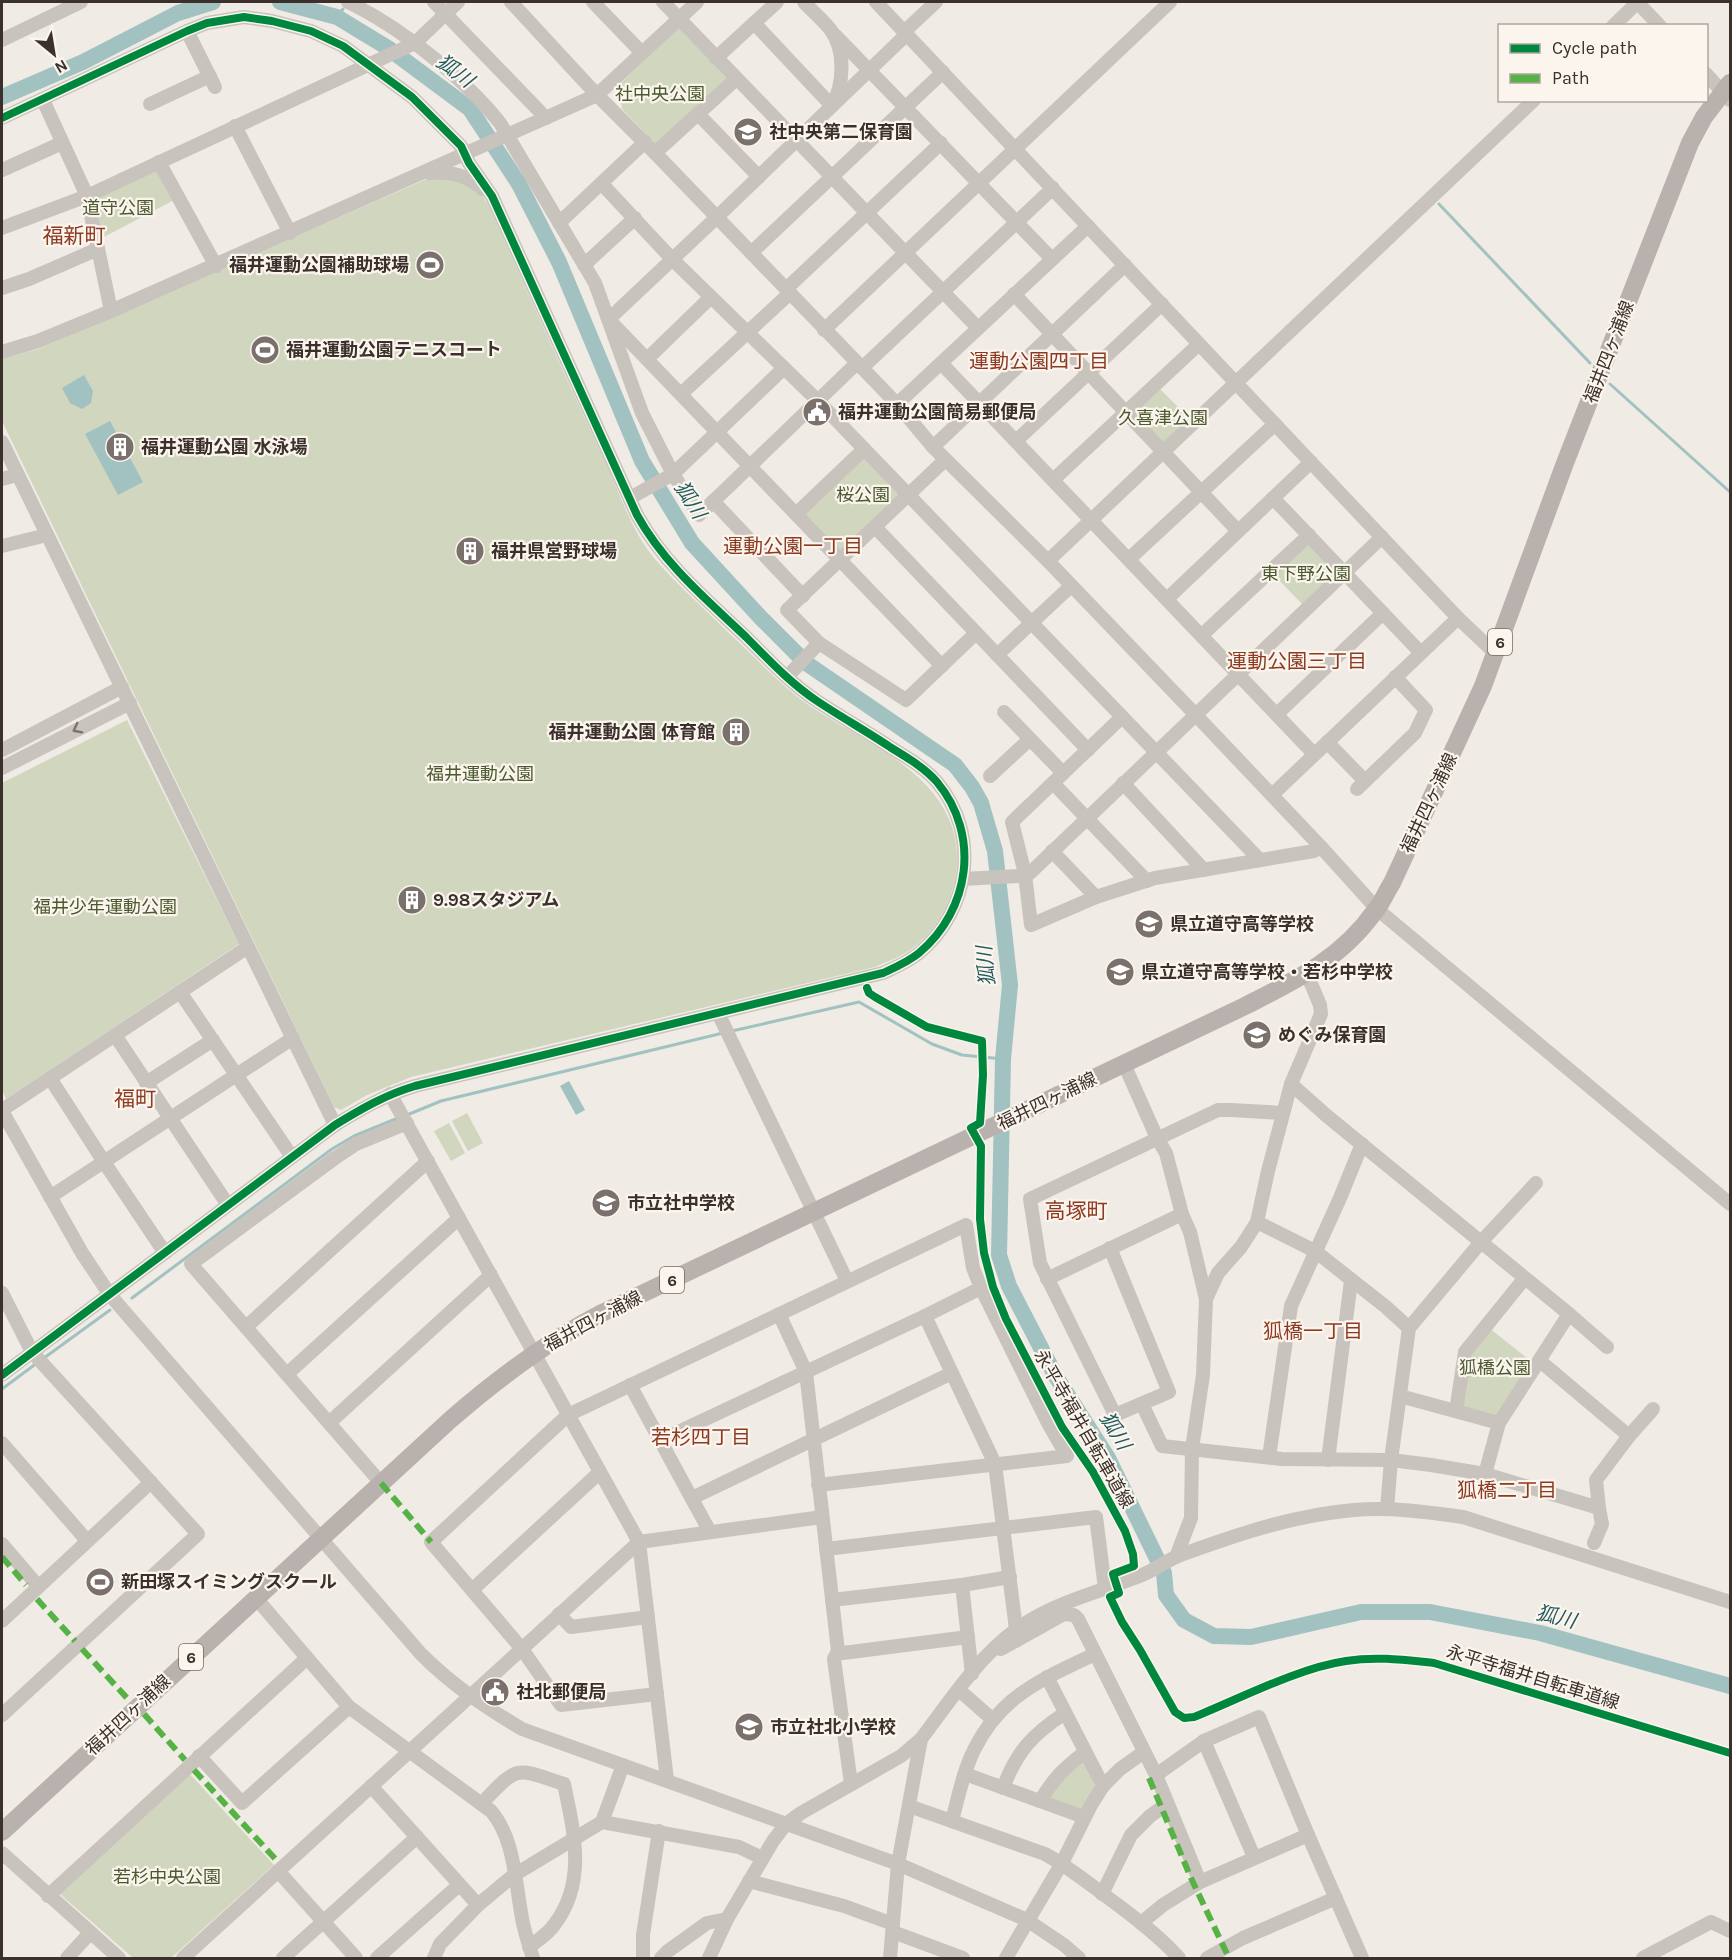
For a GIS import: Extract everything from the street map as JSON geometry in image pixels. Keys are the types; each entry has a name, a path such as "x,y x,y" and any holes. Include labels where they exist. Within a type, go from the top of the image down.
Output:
{"main road":[{"name":"福井四ヶ浦線","path":"2,1832 476,1397 534,1353 593,1318 1307,974 1347,944 1377,909 1392,883 1479,695 1565,463 1690,142 1704,117 1728,91"}],"street":[{"path":"2,40 61,6 81,2"},
{"path":"348,2 376,16"},
{"path":"364,2 408,45 482,101 560,223 595,283 668,478 699,515 818,401 943,292 1053,188"},
{"path":"434,2 546,118"},
{"path":"2,228 87,196 408,45 458,2"},
{"path":"593,2 642,53"},
{"path":"663,2 978,328"},
{"path":"2,352 38,341 216,266 597,95 697,2"},
{"path":"716,58 777,2"},
{"path":"804,2 1052,259"},
{"path":"876,2 1458,618 1496,654"},
{"path":"609,319 717,218 936,2"},
{"path":"824,330 1170,2"},
{"path":"1616,24 1642,3 1658,24"},
{"path":"520,5 597,95 897,404 945,460 1048,561 1272,795 1377,909 1482,999 1731,1204"},
{"path":"2,118 187,31 223,19 244,17 272,21 311,31 371,62 468,153 492,196 633,496 645,529 676,570 790,674 815,700 915,763 937,782 958,821 964,846 963,879 950,916 940,931 918,954 901,965 883,973 390,1094 335,1125 110,1295 37,1358 2,1375"},
{"path":"754,23 832,106"},
{"path":"150,104 212,82 187,31"},
{"path":"831,31 841,58 842,71 838,95 832,106"},
{"path":"751,253 943,72"},
{"path":"1708,75 1728,91"},
{"path":"655,153 736,79"},
{"path":"42,100 87,196 111,311"},
{"path":"1048,561 1532,102"},
{"path":"698,114 759,177"},
{"path":"236,126 290,233"},
{"path":"560,223 645,142"},
{"path":"2,170 62,143"},
{"path":"681,394 941,143"},
{"path":"159,162 216,266"},
{"path":"422,173 457,174 471,179 492,196"},
{"path":"602,184 672,259 864,448 1260,860"},
{"path":"584,265 635,218"},
{"path":"897,404 1088,226"},
{"path":"2,288 29,279 98,249"},
{"path":"933,447 1125,265"},
{"path":"1014,294 1238,531"},
{"path":"647,359 711,297"},
{"path":"1016,441 1162,304"},
{"path":"609,319 942,666"},
{"path":"1053,480 1199,344"},
{"path":"941,363 1314,754"},
{"path":"633,496 668,478 784,368"},
{"path":"1129,559 1275,423"},
{"path":"2,442 335,1125"},
{"path":"796,514 864,448"},
{"path":"945,460 787,610 815,646 906,700 976,633"},
{"path":"1167,599 1311,462"},
{"path":"2,479 17,475"},
{"path":"1273,498 1421,653"},
{"path":"713,501 803,596"},
{"path":"875,527 1088,750"},
{"path":"2,546 47,535"},
{"path":"1202,635 1309,535"},
{"path":"963,879 1030,873 1382,537"},
{"path":"997,655 1071,586"},
{"path":"1276,714 1383,613"},
{"path":"1272,795 1458,618"},
{"path":"790,674 815,646"},
{"path":"1327,742 1361,785 1416,733 1426,710 1395,677"},
{"path":"2,750 122,687"},
{"path":"2,768 129,703"},
{"path":"1005,711 1030,739 1086,818 1147,881"},
{"path":"1122,717 1012,822 1031,925 1096,897 1147,881 1314,851 1321,847"},
{"path":"990,776 1030,739"},
{"path":"1123,783 1204,870"},
{"path":"1052,851 1096,897"},
{"path":"248,947 2,1111 81,1253 110,1295 422,1654 437,1670 469,1696 522,1729 898,1864 1027,1920 1064,1945 1079,1959"},
{"path":"1206,1299 1218,1273 1241,1247 1257,1222 1291,1084 1321,1014 1320,1005 1307,974"},
{"path":"180,992 292,1157"},
{"path":"718,1013 847,1281"},
{"path":"115,1035 228,1205"},
{"path":"50,1197 293,1038"},
{"path":"146,1083 213,1040"},
{"path":"1124,1064 1166,1153 1182,1214 1190,1232 1206,1299 1203,1375 1192,1449 1191,1518 1176,1557"},
{"path":"50,1078 165,1253"},
{"path":"1291,1084 1607,1347"},
{"path":"390,1094 639,1542 667,1780"},
{"path":"1110,1248 1169,1392 1115,1415 1040,1263 1030,1199 1218,1110 1283,1113"},
{"path":"381,1483 191,1264 335,1158 356,1144 404,1119"},
{"path":"1269,1457 1290,1306 1341,1198 1362,1144"},
{"path":"246,1327 428,1161"},
{"path":"1387,1509 1391,1460 1409,1328 1481,1242 1536,1183"},
{"path":"1047,1279 1182,1214"},
{"path":"287,1374 459,1218"},
{"path":"1257,1222 1315,1251 1409,1328"},
{"path":"657,1694 561,1705 522,1649 431,1542 568,1415 966,1225 973,1268 981,1288 1048,1423 1067,1456 818,1485"},
{"path":"329,1423 491,1275"},
{"path":"1456,1411 1464,1353 1524,1279"},
{"path":"1329,1460 1351,1281"},
{"path":"661,1440 981,1288"},
{"path":"2,1293 37,1358 198,1534 2,1715"},
{"path":"779,1314 806,1372 838,1651 834,1659 851,1784"},
{"path":"1485,1474 1499,1424 1569,1314"},
{"path":"925,1316 995,1464 1016,1629"},
{"path":"1540,1361 1629,1436"},
{"path":"692,1498 952,1373"},
{"path":"630,1385 710,1532"},
{"path":"1400,1396 1499,1424"},
{"path":"1142,1404 1162,1446 1269,1457 1391,1460 1485,1474 1599,1508"},
{"path":"1594,1543 1602,1524 1596,1480 1629,1436 1653,1409"},
{"path":"2,1443 83,1536 85,1542"},
{"path":"472,1590 600,1472"},
{"path":"2,1621 151,1482"},
{"path":"709,1959 727,1919 762,1858 786,1824 801,1812 901,1756 921,1739 988,1654 1016,1629 1044,1612 1144,1574 1176,1557 1251,1531 1300,1518 1355,1510 1424,1511 1463,1517 1731,1602"},
{"path":"186,1958 278,1871 639,1542 822,1517"},
{"path":"825,1549 1096,1517 1105,1588"},
{"path":"2,1544 38,1586"},
{"path":"832,1600 1010,1577"},
{"path":"962,1585 972,1674"},
{"path":"256,1598 349,1707 491,1811 500,1822 506,1832 531,1953"},
{"path":"560,1614 571,1627 648,1617"},
{"path":"988,1654 1009,1646 1064,1614 1070,1614 1077,1619 1156,1775 1200,1882"},
{"path":"838,1651 843,1653 968,1637"},
{"path":"952,1821 973,1751 992,1719 1021,1693 1047,1677 1095,1654"},
{"path":"48,1896 307,1658"},
{"path":"1047,1677 1103,1786"},
{"path":"959,1690 992,1719"},
{"path":"199,1756 242,1803 349,1707"},
{"path":"1003,1788 1012,1764 1026,1745 1044,1726 1065,1713"},
{"path":"1156,1775 1204,1741 1259,1717 1362,1959"},
{"path":"891,1959 898,1864 921,1739"},
{"path":"1204,1741 1254,1857"},
{"path":"1040,1801 1052,1781 1086,1752"},
{"path":"1006,1959 1062,1863 1084,1817 1103,1786 1120,1769 1144,1752"},
{"path":"434,1959 441,1944 478,1905 514,1875 602,1822 623,1765"},
{"path":"481,1804 507,1777 517,1772 527,1772 564,1785 576,1838 574,1882 567,1903 555,1925 531,1953"},
{"path":"965,1774 1084,1817"},
{"path":"371,1786 478,1905"},
{"path":"1102,1894 1131,1835 1150,1816 1167,1804"},
{"path":"909,1806 1045,1854 1062,1863 1141,1923 1168,1946 1179,1959"},
{"path":"602,1822 739,1847 762,1858"},
{"path":"643,1959 643,1935 659,1831"},
{"path":"1141,1923 1163,1905 1200,1882 1308,1834"},
{"path":"283,1959 417,1838"},
{"path":"2,1853 119,1959"},
{"path":"278,1871 356,1959"},
{"path":"749,1881 843,1906 893,1928 945,1955 963,1959"},
{"path":"377,1959 459,1885"},
{"path":"1207,1959 1243,1938 1336,1898"},
{"path":"661,1959 668,1951 707,1923 727,1919"},
{"path":"1644,1959 1711,1922 1731,1931"},
{"path":"67,1959 90,1933"}],"green space":[{"name":"社中央公園","path":"680,26 729,76 657,145 622,109 619,85"},
{"name":"道守公園","path":"156,170 176,199 102,238 95,204 97,197"},
{"name":"福井運動公園","path":"452,176 481,193 489,206 626,511 647,549 683,588 790,691 819,712 885,752 925,784 940,802 951,824 957,857 956,874 946,907 927,935 905,953 875,967 411,1077 367,1095 341,1110 334,1107 2,421 2,359 38,349 429,178"},
{"name":"久喜津公園","path":"1159,388 1189,418 1162,444 1132,413"},
{"name":"桜公園","path":"864,455 903,495 841,554 804,514"},
{"name":"東下野公園","path":"1309,542 1338,572 1303,605 1275,576"},
{"name":"福井少年運動公園","path":"127,720 239,944 6,1099 2,1090 2,783"},
{"path":"467,1113 483,1143 468,1151 452,1121"},
{"path":"449,1123 465,1153 451,1161 434,1131"},
{"name":"狐橋公園","path":"1489,1328 1532,1362 1498,1417 1461,1407 1468,1354"},
{"path":"1083,1759 1096,1789 1083,1812 1047,1799 1056,1784"},
{"name":"若杉中央公園","path":"188,1772 274,1865 171,1958 133,1958 60,1894"}],"water":[{"path":"84,375 93,391 91,403 82,409 70,403 62,388"},
{"path":"110,421 143,482 118,495 85,434"},
{"path":"569,1081 585,1110 576,1115 560,1086"}],"waterway":[{"name":"狐川","path":"2,97 83,62 178,13 213,2"},
{"name":"狐川","path":"280,2 337,17 388,48 470,109 519,184 559,262 642,461 692,543 806,663 955,765 981,803 995,851 1010,985 1003,1059 999,1255 1009,1286 1055,1375 1108,1458 1164,1573 1166,1595 1184,1620 1214,1636 1251,1637 1361,1612 1430,1612 1540,1633 1730,1686"},
{"path":"337,17 343,9"},
{"path":"1439,204 1590,363"},
{"path":"1610,384 1730,492"},
{"path":"732,1031 859,1002 932,1044 962,1055 1003,1059"},
{"path":"407,1115 441,1101 723,1033"},
{"path":"132,1298 332,1149 354,1136 398,1118"},
{"path":"44,1358 110,1310"},
{"path":"2,1389 37,1363"}],"marked path":[{"path":"381,1483 431,1542"},
{"path":"2,1557 26,1585"},
{"path":"37,1599 75,1641"},
{"path":"82,1649 127,1698"},
{"path":"144,1714 185,1760"},
{"path":"194,1770 279,1863"},
{"path":"1149,1778 1191,1878 1229,1958"}],"cycle path":[{"path":"2,118 187,31 207,23 244,17 272,21 311,31 343,46 412,97 461,146 469,163 492,196 637,515 648,533 701,595 780,671 807,694 915,763 932,777 951,803 960,825 964,848 964,871 959,894 950,916 919,953 906,962 883,973 415,1086 383,1098 335,1125 2,1375"},
{"name":"永平寺福井自転車道線","path":"867,988 869,993 875,997 927,1027 982,1041 983,1075 980,1123 971,1128 981,1146 980,1219 984,1253 993,1287 1006,1319 1062,1427 1093,1472 1125,1531 1133,1554 1134,1566 1113,1574 1119,1593 1110,1597 1122,1622 1175,1712 1184,1718 1194,1717 1289,1677 1328,1665 1368,1659 1401,1660 1434,1663 1730,1753"}],"place":[{"name":"社中央第二保育園","path":"748,132"},
{"name":"福井運動公園補助球場","path":"430,265"},
{"name":"福井運動公園テニスコート","path":"265,350"},
{"name":"福井運動公園簡易郵便局","path":"817,412"},
{"name":"福井運動公園 水泳場","path":"120,447"},
{"name":"福井県営野球場","path":"470,551"},
{"name":"福井運動公園 体育館","path":"736,732"},
{"name":"9.98スタジアム","path":"412,900"},
{"name":"県立道守高等学校","path":"1149,924"},
{"name":"県立道守高等学校・若杉中学校","path":"1120,972"},
{"name":"めぐみ保育園","path":"1257,1035"},
{"name":"市立社中学校","path":"606,1203"},
{"name":"新田塚スイミングスクール","path":"100,1582"},
{"name":"社北郵便局","path":"495,1692"},
{"name":"市立社北小学校","path":"749,1727"}],"district":[{"name":"福新町","path":"74,236"},
{"name":"運動公園四丁目","path":"1039,361"},
{"name":"運動公園一丁目","path":"793,546"},
{"name":"運動公園三丁目","path":"1297,661"},
{"name":"福町","path":"135,1099"},
{"name":"高塚町","path":"1076,1211"},
{"name":"狐橋一丁目","path":"1313,1331"},
{"name":"若杉四丁目","path":"701,1437"},
{"name":"狐橋二丁目","path":"1507,1490"}]}
